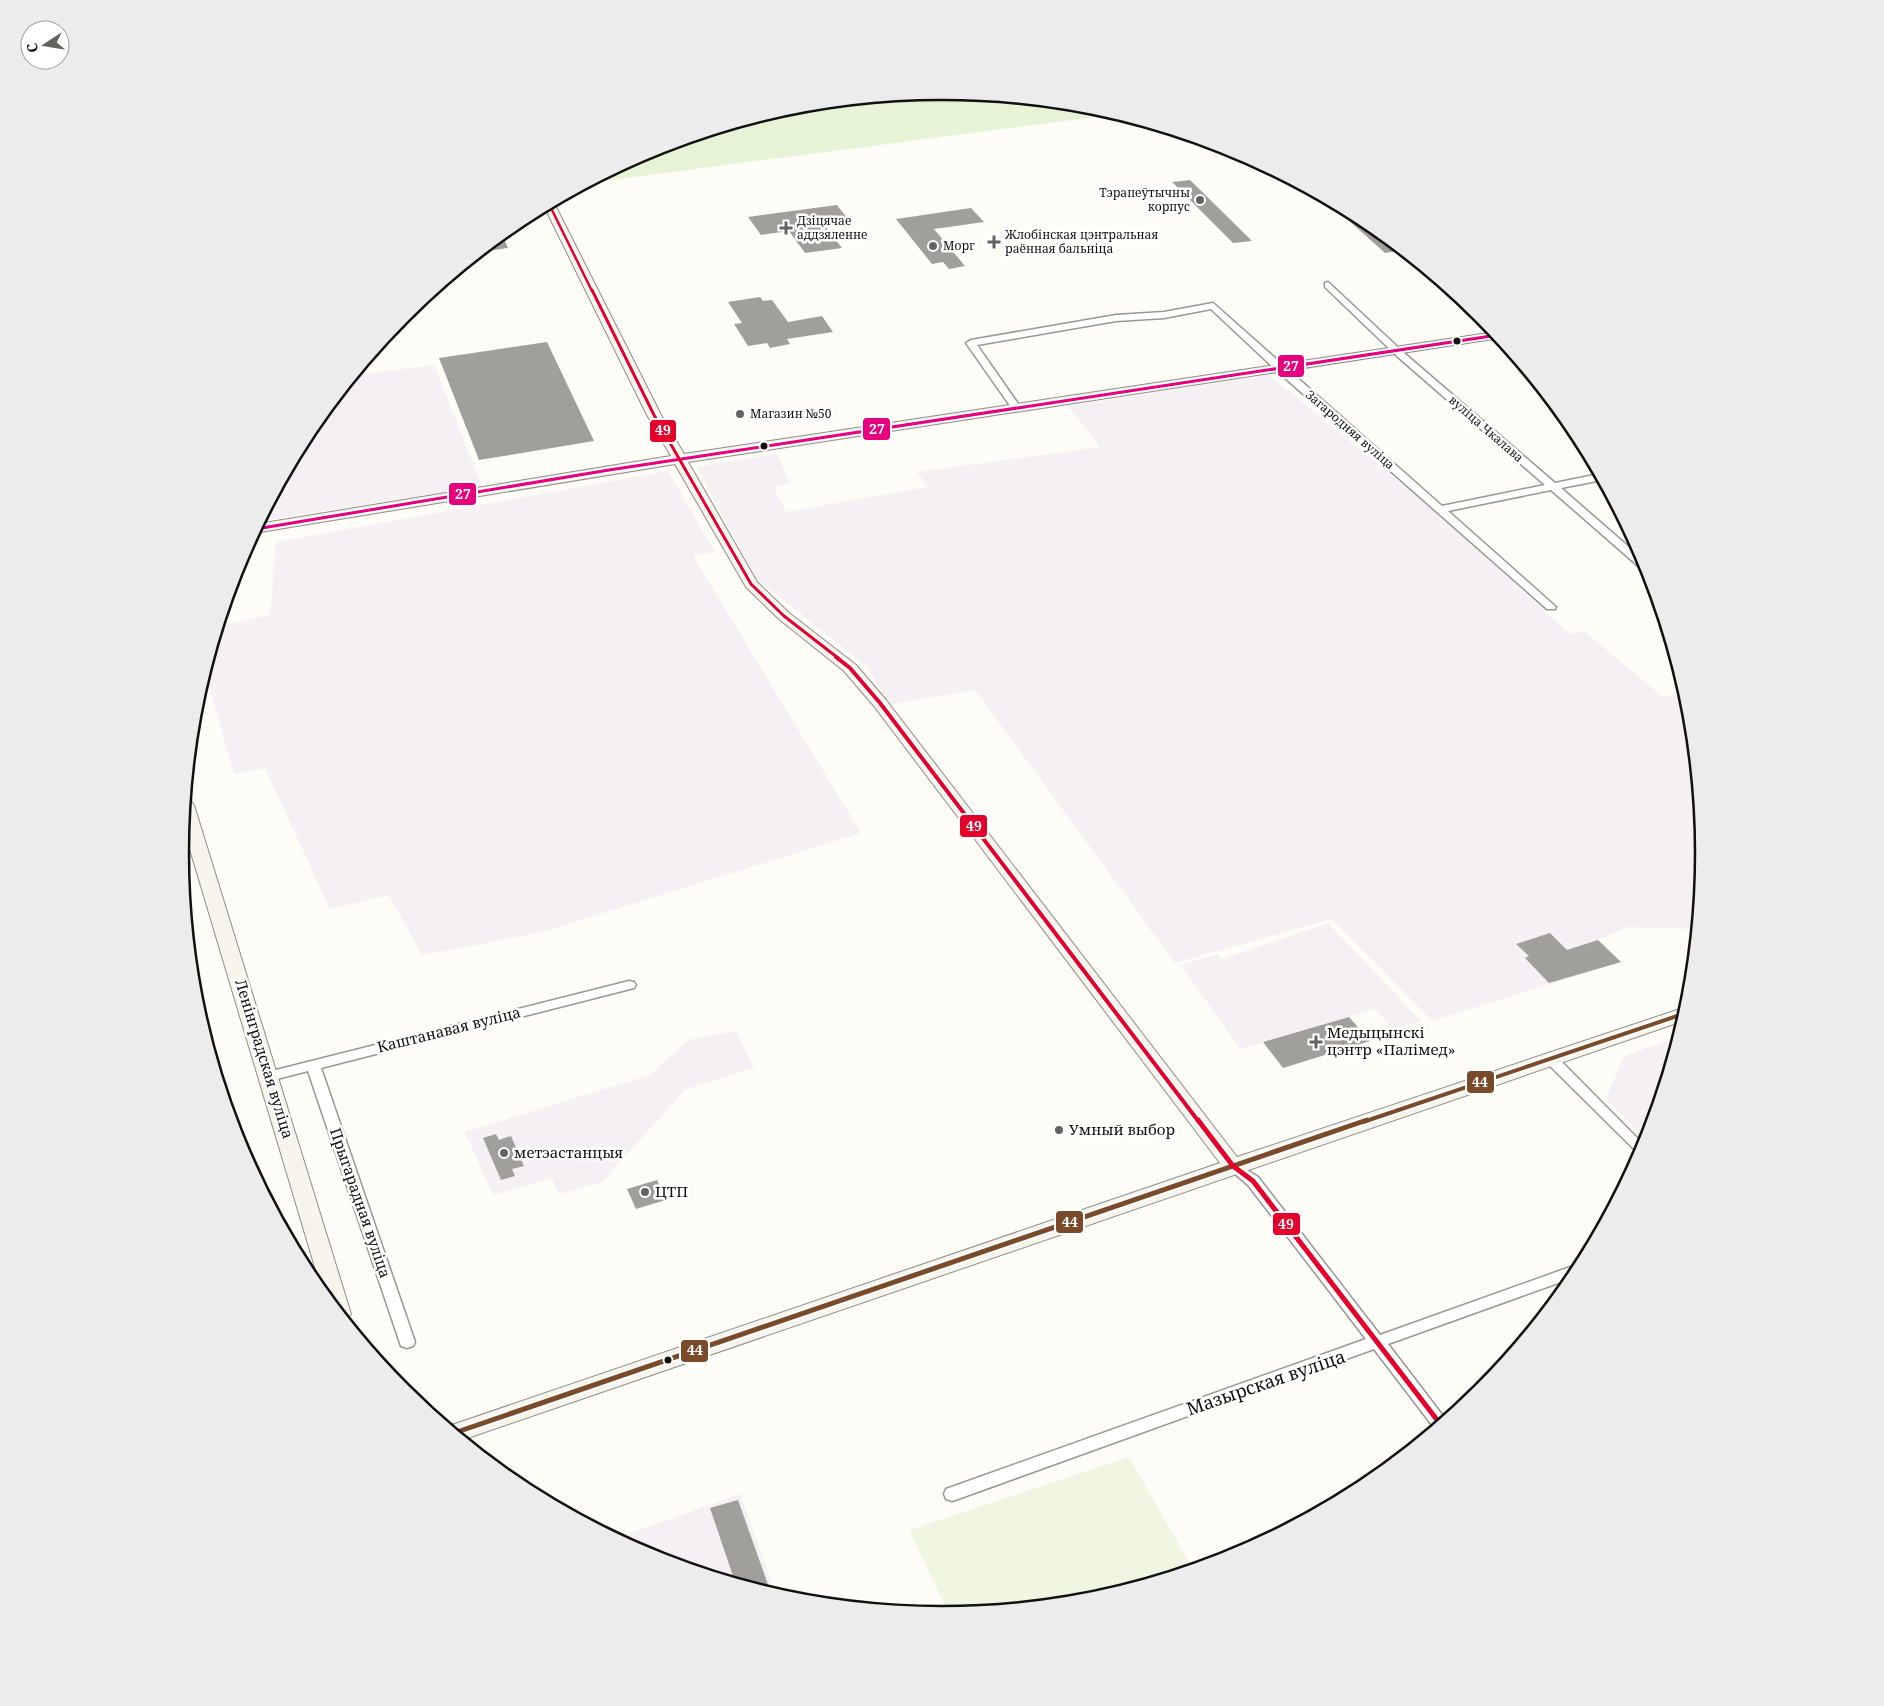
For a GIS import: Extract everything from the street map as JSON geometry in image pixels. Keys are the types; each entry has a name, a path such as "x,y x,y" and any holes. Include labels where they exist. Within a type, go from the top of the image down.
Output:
{"main road":[{"path":"552,210 679,460 751,584 784,616 850,668 880,703 1234,1166"},
{"path":"263,528 679,460 1489,336"},
{"name":"Ленінградская вуліца","path":"190,822 335,1297"},
{"path":"460,1431 1677,1016"}],"street":[{"name":"вуліца Чкалава","path":"1328,285 1396,350 1634,557"},
{"name":"Загародняя вуліца","path":"1016,408 972,343 1116,318 1164,315 1213,306 1279,368 1442,509 1551,607"},
{"path":"1442,509 1595,478"},
{"name":"Каштанавая вуліца","path":"269,1076 629,985"},
{"path":"1550,1058 1636,1145"},
{"name":"Прыгарадная вуліца","path":"312,1065 407,1342"},
{"path":"1234,1166 1253,1181 1377,1344 1437,1419"},
{"name":"Мазырская вуліца","path":"952,1494 1377,1344 1565,1275"}],"shaded area":[{"path":"434,365 482,486 267,520 290,476 316,435 362,374"},
{"path":"1269,375 1436,512 1570,634 1584,631 1663,697 1678,696 1689,755 1693,804 1695,853 1691,929 1627,927 1598,940 1621,962 1432,1021 1332,919 1175,963 975,690 891,704 866,666 756,578 697,467 777,454 790,483 774,488 786,512 928,487 917,472 1100,447 1068,406"},
{"path":"668,471 715,552 693,556 861,833 539,933 422,955 389,895 330,909 265,768 234,774 209,684 225,625 270,615 276,542"},
{"path":"1328,923 1421,1021 1394,1029 1375,1009 1240,1049 1181,965 1218,954 1222,959"},
{"name":"метэастанцыя","path":"736,1031 754,1068 686,1089 602,1182 559,1194 552,1178 493,1195 465,1132 650,1075 688,1040"},
{"path":"1671,1039 1655,1095 1641,1134 1606,1099 1624,1056"},
{"path":"740,1494 773,1586 700,1566 654,1549 624,1535"}],"green space":[{"path":"942,100 991,102 1040,106 1099,116 603,181 654,157 700,140 795,114 844,106"},
{"path":"1129,1457 1190,1564 1089,1592 1040,1600 945,1606 909,1530"}],"building":[{"name":"Тэрапеўтычны корпус","path":"1190,180 1252,241 1233,243 1172,182"},
{"name":"Дзіцячае аддзяленне","path":"837,205 850,222 825,226 842,248 805,253 789,231 761,235 748,217"},
{"name":"Морг","path":"971,208 984,222 934,229 965,266 949,269 943,262 932,264 896,219"},
{"path":"1346,218 1394,251 1385,253"},
{"path":"505,241 508,248 492,250"},
{"path":"760,297 763,301 772,300 788,322 822,316 833,332 787,339 790,344 770,348 767,343 748,346 734,324 742,323 728,302"},
{"path":"547,342 594,441 479,460 439,358"},
{"path":"1550,933 1567,950 1598,940 1621,962 1549,983 1525,958 1529,956 1516,944"},
{"name":"Медыцынскі цэнтр «Палімед»","path":"1349,1017 1370,1041 1283,1068 1263,1042"},
{"name":"метэастанцыя","path":"496,1134 499,1140 511,1136 524,1166 512,1169 515,1176 501,1180 483,1138"},
{"name":"ЦТП","path":"657,1180 666,1200 636,1209 627,1189"},
{"path":"738,1500 768,1585 733,1576 710,1508"}],"transit line":[{"name":"49","path":"552,210 654,415 751,584 784,616 850,668 880,703 1233,1166 1253,1181 1437,1420"},
{"name":"27","path":"263,528 609,470 1489,336"},
{"name":"44","path":"460,1431 1677,1016"}],"place":[{"name":"Тэрапеўтычны корпус","path":"1200,200"},
{"name":"Дзіцячае аддзяленне","path":"786,228"},
{"name":"Жлобінская цэнтральная раённая бальніца","path":"994,242"},
{"name":"Морг","path":"933,246"},
{"name":"Магазин №50","path":"740,414"},
{"name":"Медыцынскі цэнтр «Палімед»","path":"1316,1042"},
{"name":"Умный выбор","path":"1059,1130"},
{"name":"метэастанцыя","path":"504,1153"},
{"name":"ЦТП","path":"645,1192"}]}
